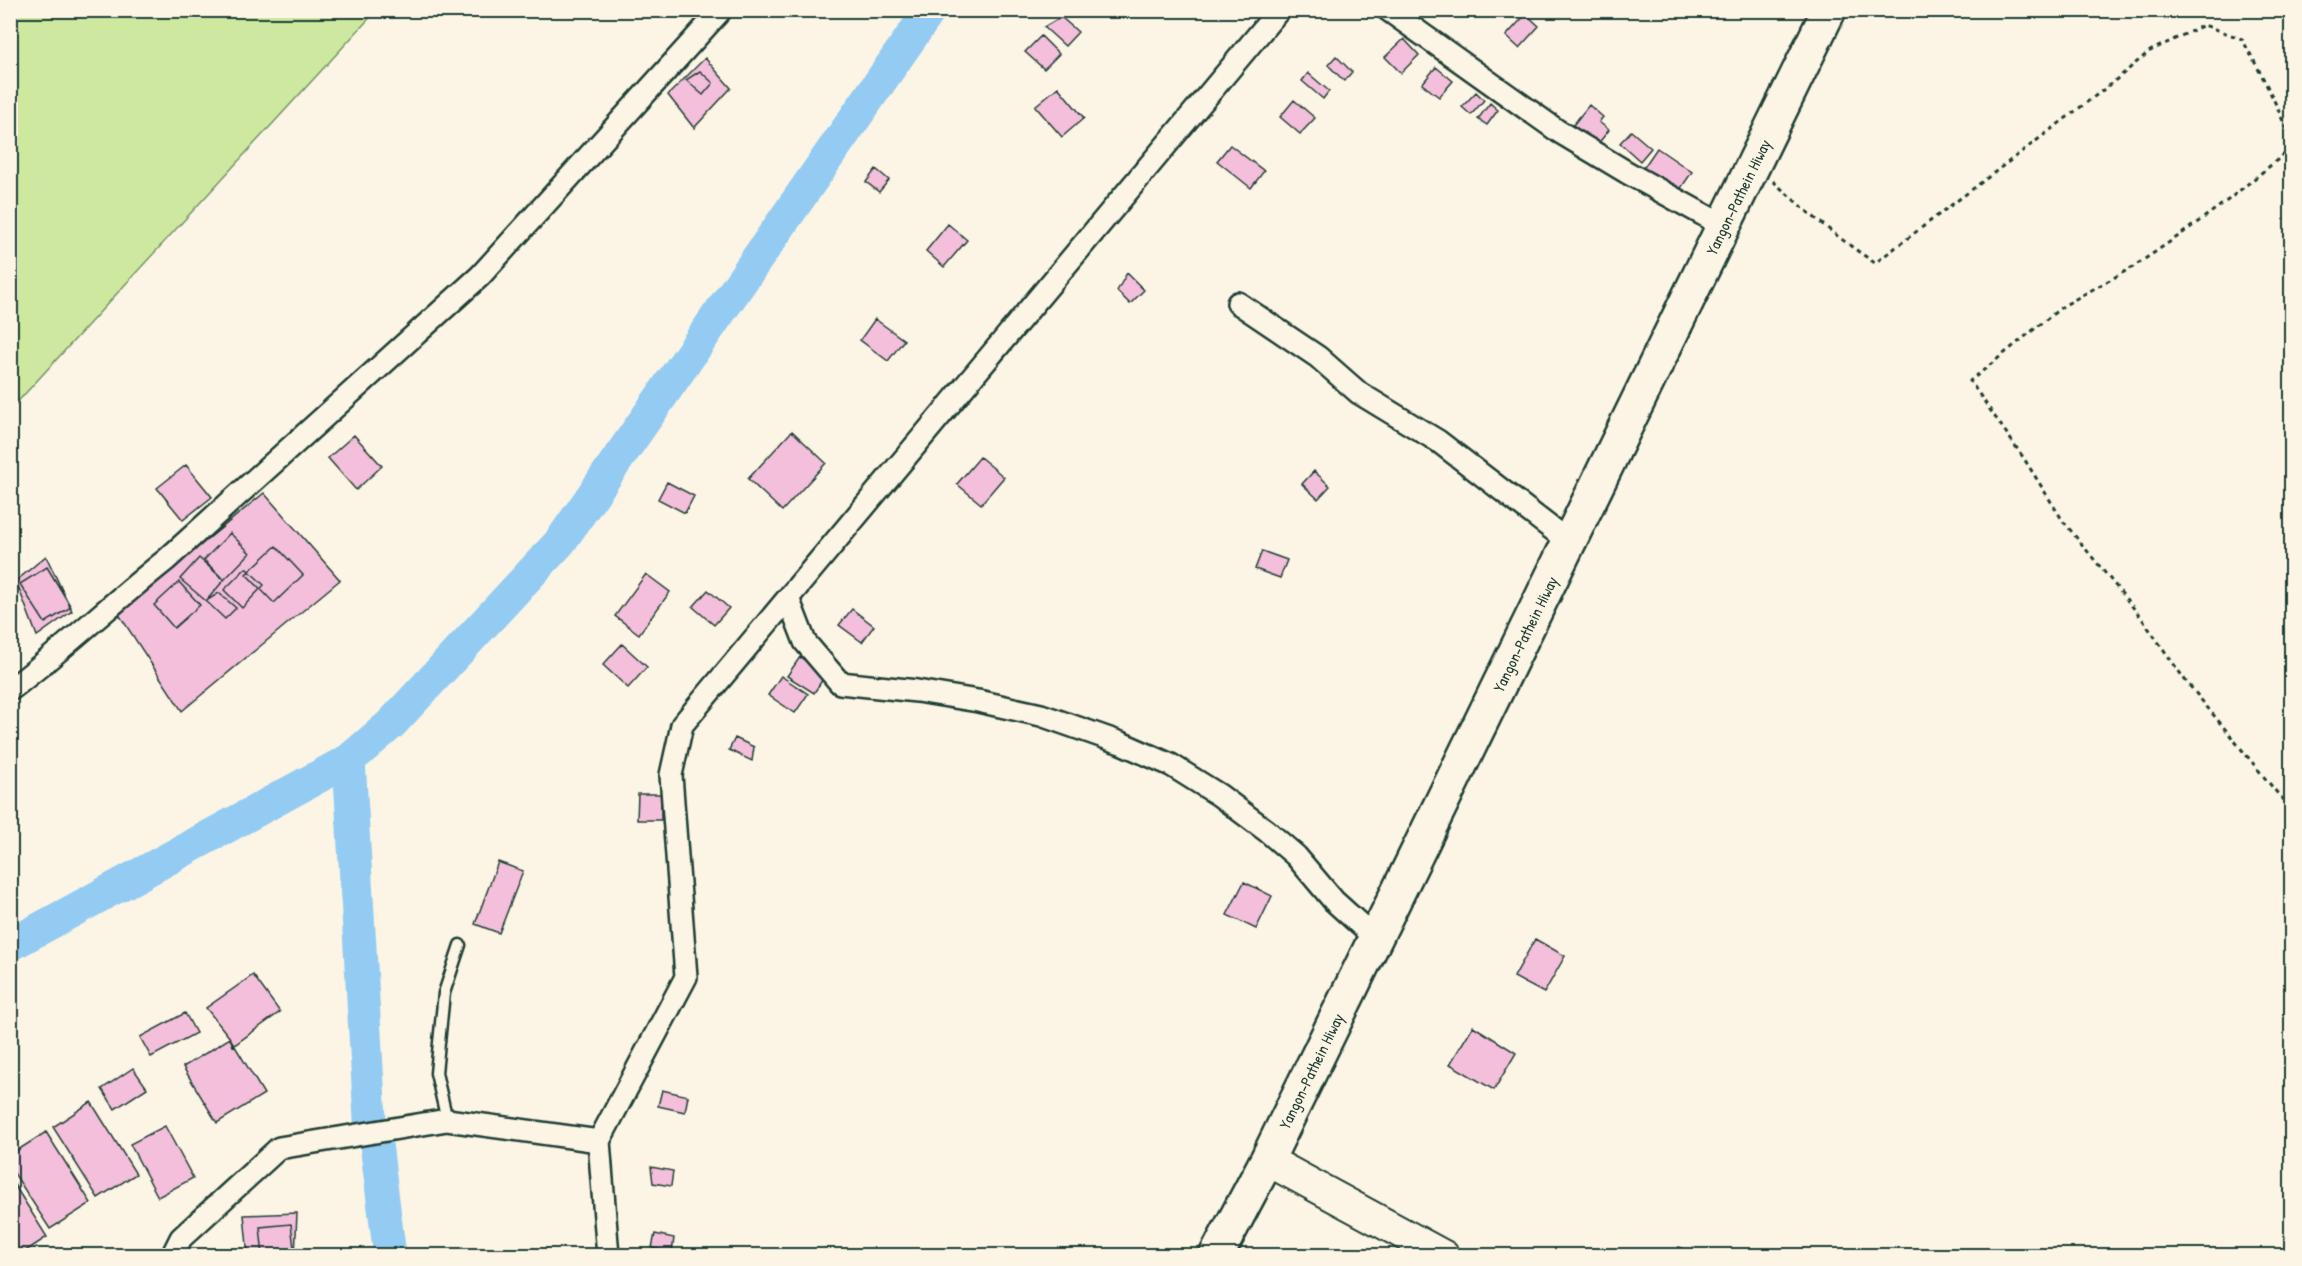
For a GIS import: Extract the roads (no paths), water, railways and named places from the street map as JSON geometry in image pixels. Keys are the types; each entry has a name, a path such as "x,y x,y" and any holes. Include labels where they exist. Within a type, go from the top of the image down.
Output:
{"highway":[{"name":"Yangon-Pathein Hiway","path":"1216,1256 1267,1160 1376,939 1829,10"}],"street":[{"path":"10,690 53,657 118,598 166,560 480,276 721,10"},
{"path":"608,1256 599,1141 686,977 671,775 682,725 1279,10"},
{"path":"1388,10 1558,131 1724,226"},
{"path":"1238,303 1318,357 1359,393 1438,441 1569,542"},
{"path":"788,598 805,642 840,683 916,691 978,701 1041,715 1121,743 1172,765 1219,795 1267,831 1296,856 1334,901 1376,939"},
{"path":"172,1256 181,1238 279,1148 447,1120 599,1141"},
{"path":"1267,1160 1444,1256"}],"lane":[{"path":"447,1120 436,1073 444,993 460,945"}],"waterway":[{"path":"10,945 349,760 391,724 560,542 930,10"},
{"path":"349,760 370,1119"},
{"path":"376,1144 390,1256"}]}
